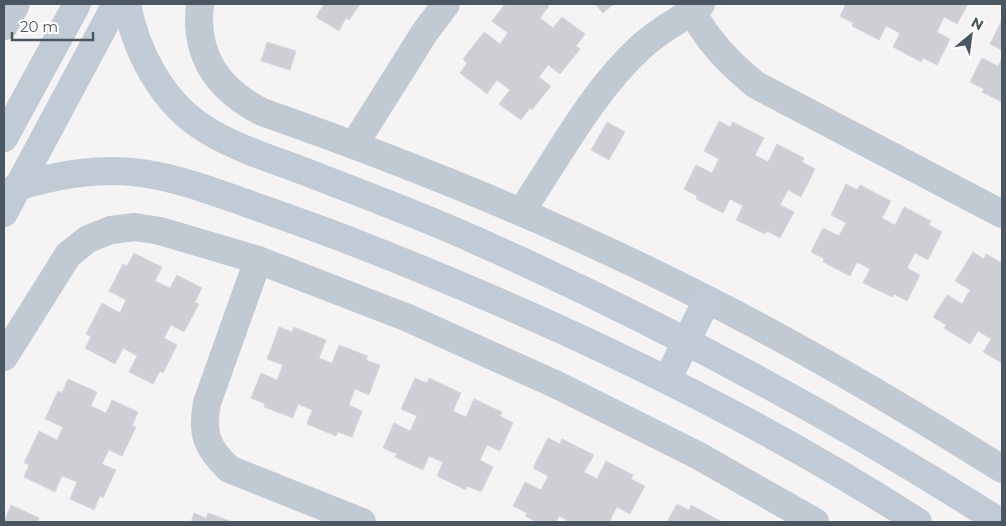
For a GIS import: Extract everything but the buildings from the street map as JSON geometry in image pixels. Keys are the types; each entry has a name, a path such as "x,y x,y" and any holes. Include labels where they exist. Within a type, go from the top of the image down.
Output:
{"street":[{"path":"4,26 16,4"},
{"path":"4,138 76,4"},
{"path":"4,213 16,187 116,4"},
{"path":"127,4 132,29 148,67 172,101 204,129 241,147 460,233 569,282 809,406 929,477 1000,522"},
{"path":"200,4 200,37 207,61 221,83 239,100 262,112 354,145 521,212 708,300 812,355 914,414 1002,469"},
{"path":"354,145 425,32 446,4"},
{"path":"521,212 603,89 622,66 643,45 696,8 708,38 730,63 756,84 1002,214"},
{"path":"16,187 54,176 92,171 131,172 170,178 321,229 434,273 545,322 667,380 780,441 918,522"},
{"path":"4,357 54,274 68,255 88,239 111,230 135,227 160,231 258,260 408,318 555,384 698,456 815,522"},
{"path":"258,260 207,403 203,422 206,440 215,456 229,469 362,522"},
{"path":"667,380 708,300"}]}
